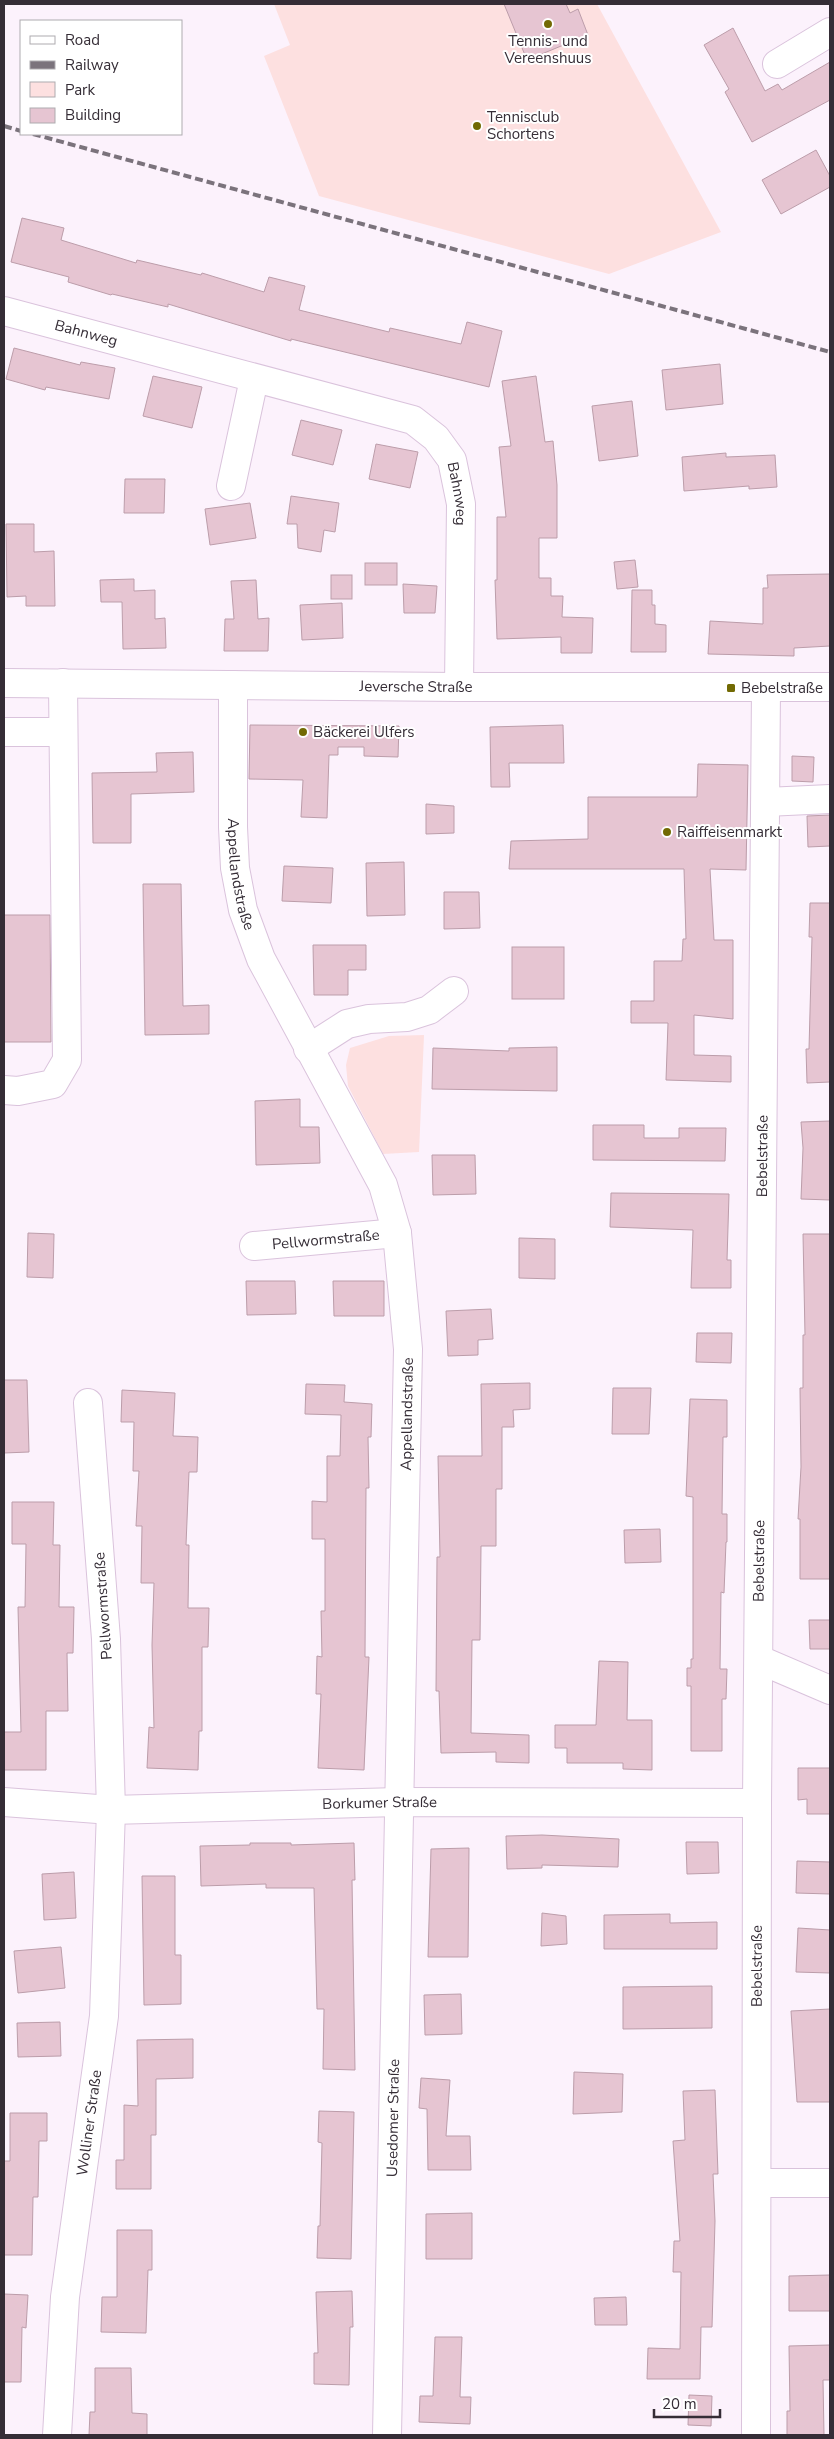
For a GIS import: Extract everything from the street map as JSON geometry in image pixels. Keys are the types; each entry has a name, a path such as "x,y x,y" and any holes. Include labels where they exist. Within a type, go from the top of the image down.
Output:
{"street":[{"path":"777,64 830,32"},
{"name":"Bahnweg","path":"4,311 413,420 436,438 452,460 461,504 459,687"},
{"path":"231,486 254,379"},
{"name":"Jeversche Straße","path":"4,683 459,687 830,687"},
{"path":"4,1090 18,1090 53,1084 67,1060 63,684"},
{"name":"Appellandstraße","path":"233,685 233,835 235,868 243,910 261,959 383,1185 397,1233 408,1348 398,1802"},
{"name":"Bebelstraße","path":"756,2435 757,1804 760,1660 766,688"},
{"path":"4,732 63,732"},
{"path":"766,802 830,799"},
{"path":"308,1049 347,1024 369,1019 408,1017 429,1010 454,990"},
{"name":"Pellwormstraße","path":"254,1246 397,1233"},
{"name":"Pellwormstraße","path":"88,1404 106,1639 110,1810"},
{"path":"760,1660 830,1690"},
{"name":"Borkumer Straße","path":"4,1802 110,1810 398,1802 757,1804"},
{"name":"Usedomer Straße","path":"388,2435 398,1802"},
{"name":"Wolliner Straße","path":"57,2435 65,2297 104,2016 110,1810"},
{"path":"757,2183 830,2184"}],"green space":[{"name":"Tennisclub Schortens","path":"274,4 597,4 721,232 609,274 319,196 264,56 290,45"},
{"path":"424,1035 419,1152 383,1154 348,1086 346,1065 350,1048 389,1036"}],"building":[{"name":"Tennis- und Vereenshuus","path":"504,4 566,4 570,13 578,9 588,35 527,60"},
{"path":"733,28 765,91 778,84 782,90 830,62 830,100 752,142 725,92 729,89 704,45"},
{"path":"816,150 830,176 830,187 781,214 762,180"},
{"path":"22,218 64,228 61,240 136,263 137,260 201,275 202,273 264,292 269,277 305,286 299,310 389,332 390,328 461,344 467,322 502,331 489,387 291,339 291,341 168,304 168,307 111,295 68,282 69,277 11,262"},
{"path":"14,348 80,365 81,362 115,368 109,399 46,387 45,390 6,379"},
{"path":"720,364 723,404 666,410 662,370"},
{"path":"153,376 202,387 192,428 143,416"},
{"path":"536,376 545,442 553,441 557,485 557,538 539,538 539,578 551,578 551,596 563,596 562,617 593,618 592,653 561,653 561,637 497,639 495,580 497,580 497,517 506,517 499,447 511,446 502,381"},
{"path":"632,401 638,456 599,461 592,406"},
{"path":"301,420 342,430 333,465 292,455"},
{"path":"376,444 418,452 410,488 369,479"},
{"path":"726,453 726,457 775,455 777,487 749,489 749,486 684,491 682,457"},
{"path":"125,479 165,479 164,513 124,513"},
{"path":"291,496 339,503 335,532 324,530 321,552 298,548 297,524 287,524"},
{"path":"250,503 256,538 210,545 205,509"},
{"path":"6,524 34,524 34,552 54,551 55,606 26,606 26,596 7,597"},
{"path":"635,560 638,587 617,589 614,562"},
{"path":"365,563 397,563 397,585 365,585"},
{"path":"830,574 830,646 794,648 794,656 708,654 710,621 763,624 763,588 768,588 767,575"},
{"path":"331,575 352,575 352,599 331,599"},
{"path":"134,579 134,591 155,590 155,619 165,618 166,648 123,649 122,602 101,602 100,580"},
{"path":"256,580 258,619 269,618 268,651 224,651 225,619 234,619 231,581"},
{"path":"403,584 437,586 435,613 404,613"},
{"path":"632,590 652,590 652,605 655,605 655,624 666,625 666,652 631,652"},
{"path":"342,603 343,638 302,640 300,605"},
{"path":"250,725 399,726 398,757 364,756 364,747 338,747 338,755 329,755 327,818 301,817 303,780 249,779"},
{"path":"563,725 564,763 509,763 510,787 491,787 490,727"},
{"path":"193,752 194,792 131,794 131,843 93,843 92,773 157,772 156,753"},
{"path":"792,756 814,757 813,782 792,781"},
{"path":"698,764 748,765 746,870 710,869 714,940 733,940 733,1019 694,1015 694,1055 731,1056 731,1082 666,1080 668,1023 631,1023 631,1001 654,1001 654,961 682,961 683,939 686,939 684,869 509,869 511,841 588,839 588,797 697,797"},
{"path":"426,804 454,806 454,833 426,834"},
{"path":"830,815 830,846 808,847 807,816"},
{"path":"404,862 405,915 367,916 366,863"},
{"path":"284,866 333,868 331,903 282,901"},
{"path":"143,884 181,884 183,1006 209,1005 209,1034 145,1035"},
{"path":"444,892 479,892 480,928 444,929"},
{"path":"810,903 830,903 830,1082 807,1083 806,1049 809,1049 812,937 809,937"},
{"path":"4,915 50,915 51,1042 4,1042"},
{"path":"313,945 366,945 366,970 348,970 348,995 314,995"},
{"path":"512,947 564,947 564,999 512,999"},
{"path":"557,1047 557,1091 432,1089 433,1048 509,1051 509,1048"},
{"path":"300,1099 300,1127 319,1127 320,1163 256,1165 255,1101"},
{"path":"830,1121 830,1200 801,1199 803,1148 801,1122"},
{"path":"593,1125 644,1125 644,1138 679,1138 679,1128 726,1128 725,1161 593,1160"},
{"path":"432,1155 475,1155 476,1194 433,1195"},
{"path":"611,1193 729,1194 727,1260 731,1260 731,1288 691,1288 693,1230 610,1227"},
{"path":"28,1233 54,1234 53,1278 27,1277"},
{"path":"803,1234 830,1234 830,1579 800,1579 800,1519 798,1519 801,1467 800,1388 803,1388 803,1335 805,1335"},
{"path":"519,1238 555,1239 555,1279 519,1278"},
{"path":"246,1281 295,1281 296,1314 247,1315"},
{"path":"333,1281 384,1281 384,1316 334,1316"},
{"path":"491,1309 493,1339 478,1340 478,1355 448,1356 446,1311"},
{"path":"697,1333 732,1333 731,1363 696,1362"},
{"path":"4,1380 27,1380 29,1452 4,1453"},
{"path":"530,1383 530,1409 513,1410 514,1427 502,1427 502,1489 496,1489 496,1546 481,1546 480,1640 472,1640 471,1733 529,1735 529,1763 496,1762 496,1752 441,1753 439,1691 436,1691 437,1557 440,1557 438,1456 482,1456 481,1384"},
{"path":"306,1384 345,1385 344,1402 372,1404 371,1437 368,1437 369,1488 366,1488 365,1657 369,1657 364,1770 318,1768 321,1694 316,1694 317,1656 322,1657 321,1611 325,1611 325,1539 312,1539 312,1501 327,1502 327,1456 340,1456 341,1415 305,1414"},
{"path":"613,1388 651,1388 649,1434 612,1434"},
{"path":"122,1390 175,1393 173,1436 198,1437 197,1472 189,1472 186,1545 189,1545 188,1608 209,1608 208,1647 202,1647 202,1731 199,1731 198,1770 147,1768 149,1727 154,1728 152,1645 154,1583 141,1583 142,1526 136,1526 139,1471 133,1471 134,1422 121,1422"},
{"path":"690,1399 727,1400 727,1437 723,1437 722,1514 727,1514 727,1542 724,1593 721,1592 720,1669 727,1669 726,1699 722,1699 722,1751 691,1751 691,1686 687,1686 687,1668 691,1668 691,1659 693,1659 693,1497 686,1496"},
{"path":"12,1502 54,1502 53,1545 60,1545 59,1607 74,1607 73,1653 67,1653 68,1711 46,1711 46,1770 4,1770 4,1732 21,1732 18,1607 25,1607 26,1544 12,1544"},
{"path":"660,1529 661,1562 625,1563 624,1530"},
{"path":"809,1620 830,1620 830,1649 810,1649"},
{"path":"599,1661 628,1662 627,1720 652,1720 652,1770 623,1769 623,1763 567,1763 567,1748 555,1748 555,1725 596,1725"},
{"path":"798,1768 830,1768 830,1814 807,1814 807,1799 798,1800"},
{"path":"542,1835 619,1839 618,1867 542,1865 542,1868 507,1869 506,1836"},
{"path":"686,1842 718,1842 719,1873 687,1874"},
{"path":"250,1843 291,1843 291,1845 354,1843 355,1880 352,1880 355,2070 323,2069 324,2009 317,2009 314,1888 266,1888 266,1884 201,1886 200,1846 250,1845"},
{"path":"469,1848 468,1957 428,1957 431,1849"},
{"path":"797,1861 830,1862 830,1894 796,1893"},
{"path":"74,1872 76,1918 44,1920 42,1874"},
{"path":"142,1876 175,1876 175,1955 181,1955 181,2004 144,2005"},
{"path":"542,1913 566,1916 567,1944 541,1946"},
{"path":"670,1914 670,1923 717,1922 717,1949 604,1949 604,1915"},
{"path":"798,1928 830,1930 830,1973 796,1972"},
{"path":"61,1947 65,1988 18,1993 14,1951"},
{"path":"712,1986 712,2028 623,2029 623,1987"},
{"path":"461,1994 462,2034 425,2035 424,1995"},
{"path":"830,2009 830,2102 797,2102 791,2011"},
{"path":"60,2022 61,2056 18,2057 17,2023"},
{"path":"193,2039 193,2078 156,2079 156,2135 151,2135 151,2189 116,2189 116,2160 124,2160 124,2105 138,2106 137,2040"},
{"path":"574,2072 623,2074 622,2112 573,2114"},
{"path":"421,2078 450,2080 446,2136 470,2136 471,2170 428,2170 427,2109 419,2108"},
{"path":"715,2090 718,2174 713,2174 715,2221 712,2327 701,2327 700,2379 647,2379 648,2348 680,2349 681,2272 673,2272 674,2241 680,2241 673,2141 685,2140 683,2091"},
{"path":"319,2111 354,2112 351,2259 317,2258 318,2226 320,2226 322,2143 318,2142"},
{"path":"10,2113 47,2113 47,2141 39,2141 38,2197 33,2197 32,2255 4,2255 4,2161 10,2161"},
{"path":"472,2213 472,2259 426,2259 426,2214"},
{"path":"117,2230 152,2230 152,2270 148,2270 146,2333 101,2332 102,2297 117,2297"},
{"path":"830,2275 830,2311 789,2311 789,2276"},
{"path":"352,2291 353,2327 350,2327 349,2385 314,2384 314,2353 318,2353 316,2292"},
{"path":"4,2294 28,2295 26,2328 22,2327 21,2382 4,2382"},
{"path":"626,2297 627,2325 595,2325 594,2298"},
{"path":"435,2337 462,2337 460,2397 471,2397 470,2424 419,2422 420,2396 433,2396"},
{"path":"830,2345 830,2380 823,2380 824,2435 787,2435 787,2411 790,2411 789,2346"},
{"path":"95,2368 131,2368 132,2413 147,2414 147,2435 89,2435 90,2412 95,2412"},
{"path":"689,2395 712,2396 711,2426 688,2425"}],"railway":[{"path":"4,126 20,131"},
{"path":"37,135 830,352"}],"place":[{"name":"Tennis- und Vereenshuus","path":"548,24"},
{"name":"Tennisclub Schortens","path":"477,126"},
{"name":"Bebelstraße","path":"731,688"},
{"name":"Bäckerei Ulfers","path":"303,732"},
{"name":"Raiffeisenmarkt","path":"667,832"}]}
